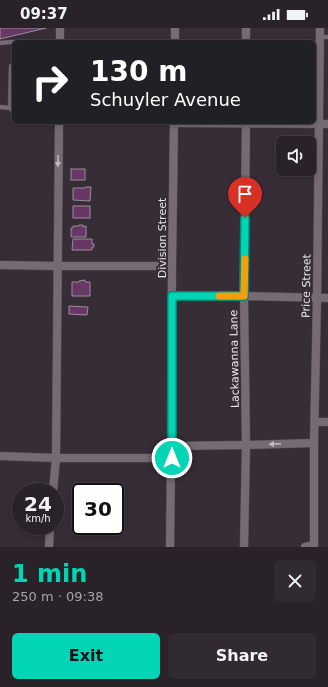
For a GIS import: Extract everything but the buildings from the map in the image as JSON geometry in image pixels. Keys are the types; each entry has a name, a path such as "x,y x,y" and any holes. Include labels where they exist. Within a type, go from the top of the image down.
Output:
{"street":[{"path":"60,28 60,40"},
{"path":"175,28 175,40"},
{"path":"246,28 246,40"},
{"name":"Price Street","path":"310,546 318,298 319,124 322,34"},
{"path":"54,483 56,458 59,124"},
{"name":"Division Street","path":"170,547 174,124"},
{"name":"Lackawanna Lane","path":"244,547 246,445 244,296 246,124"},
{"path":"316,124 328,124"},
{"path":"0,265 172,266"},
{"path":"172,296 328,298"},
{"path":"314,422 328,422"},
{"path":"171,446 314,443"},
{"path":"0,456 56,458 172,458"},
{"path":"49,547 50,535"}],"lane":[{"path":"0,43 12,42"},
{"path":"0,107 10,108 12,66"}],"slow traffic":[{"path":"219,296 244,296 245,259"}],"route":[{"path":"172,458 172,296 244,296 245,218"}]}
